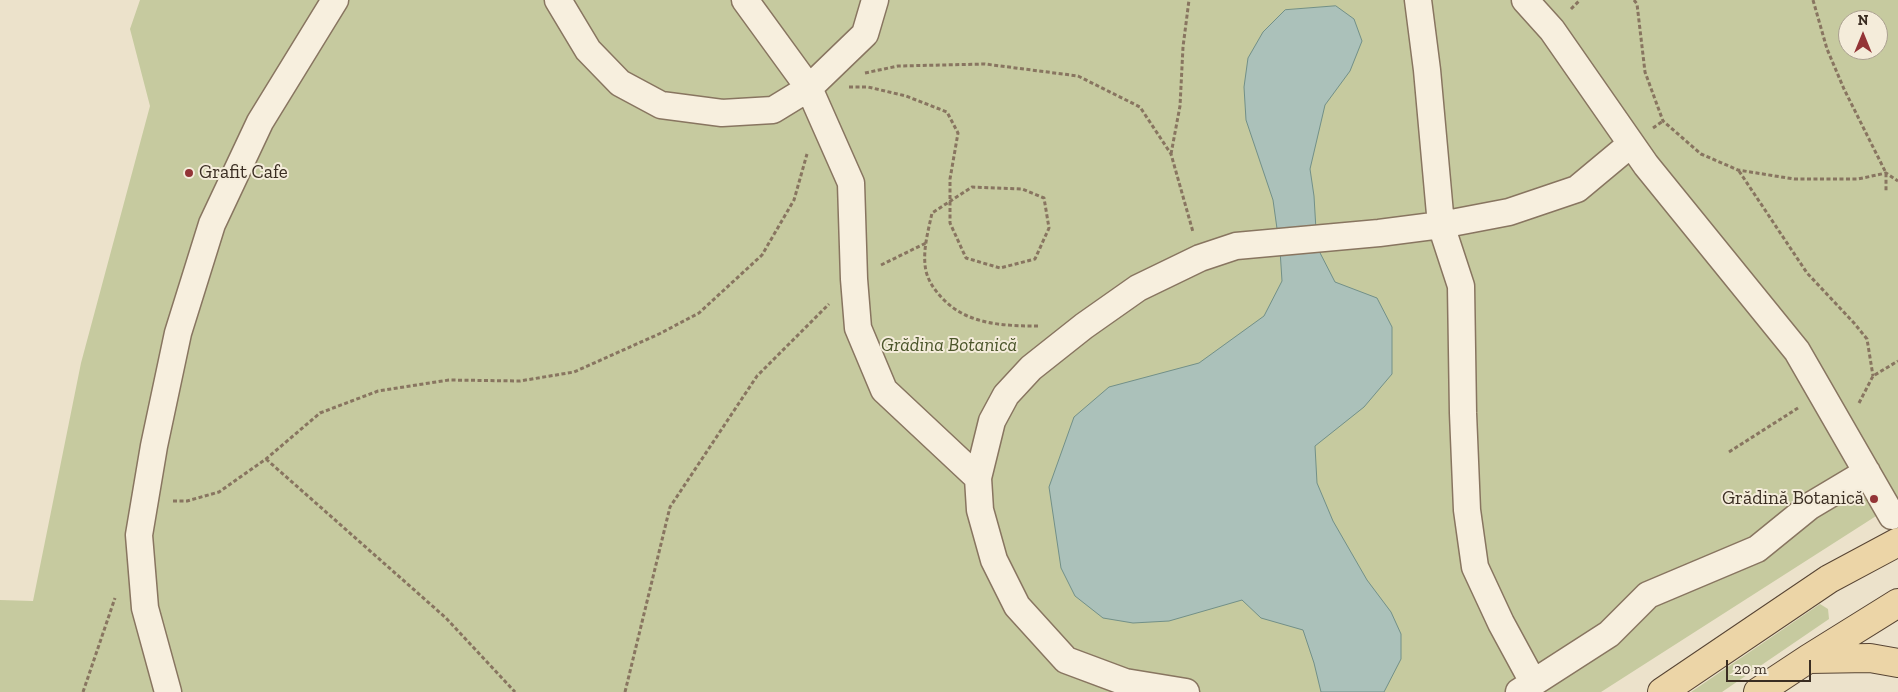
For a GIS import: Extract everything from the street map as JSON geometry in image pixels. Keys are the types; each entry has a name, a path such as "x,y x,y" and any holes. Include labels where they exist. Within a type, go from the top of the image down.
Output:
{"main road":[{"path":"1662,692 1829,579 1898,542"},
{"path":"1758,692 1898,603"},
{"path":"1808,659 1870,658 1898,663"}],"street":[{"path":"168,692 145,608 139,535 178,333 212,224 260,122 335,0"},
{"path":"558,0 588,50 620,83 661,105 722,113 773,110 809,88 865,34 875,0"},
{"path":"745,0 809,88 851,183 854,278 858,328 884,390 978,478"},
{"path":"1418,0 1427,70 1441,225 1461,286 1467,510 1475,567 1501,623 1526,687 1609,634 1648,595 1757,549 1810,506 1867,472"},
{"path":"1525,0 1552,30 1646,165 1797,351 1892,516"},
{"path":"1186,692 1125,682 1066,660 1017,606 994,560 980,510 978,478 992,421 1006,395 1031,368 1084,326 1138,288 1200,258 1236,246 1379,233 1441,225 1509,212 1577,189 1632,144"}],"path":[{"path":"1171,154 1180,106 1189,0"},
{"path":"1634,0 1645,72 1663,121 1701,154 1738,170 1794,179 1858,179 1886,173"},
{"path":"1636,4 1642,0"},
{"path":"1813,0 1827,49 1865,134 1886,173 1898,181"},
{"path":"856,76 898,66 985,64 1078,76 1140,107 1171,154 1200,258"},
{"path":"809,88 868,87 906,96 947,112 958,133 950,179 950,201 950,223 966,258 1000,268 1035,259 1049,228 1044,198 1022,189 972,187 950,201 932,213 926,243 926,271 934,291 953,310 978,322 1030,326 1084,326"},
{"path":"145,500 187,500 219,492 266,460 320,413 378,391 448,380 520,381 574,372 651,338 699,312 762,255 794,200 808,150"},
{"path":"1738,170 1807,273 1841,308 1867,340 1873,376"},
{"path":"1886,173 1886,191"},
{"path":"624,692 670,507 757,376 854,278 926,243"},
{"path":"1844,432 1873,376 1898,361"},
{"path":"1729,452 1821,393"},
{"path":"266,460 446,618 515,692"},
{"path":"83,692 116,595"}],"green space":[{"name":"Grădina Botanică","path":"140,0 1898,0 1898,502 1601,692 0,692 0,600 33,601 81,363 150,106 130,29"},
{"path":"1820,604 1828,609 1829,619 1722,692 1691,692"}],"water":[{"path":"1336,6 1354,19 1362,41 1350,71 1325,105 1310,169 1314,196 1317,247 1335,282 1377,298 1392,327 1392,374 1364,407 1315,446 1317,483 1333,521 1367,580 1391,612 1401,634 1401,659 1384,692 1321,692 1303,630 1261,618 1242,600 1169,621 1133,623 1103,618 1075,596 1061,568 1049,487 1074,417 1109,387 1199,363 1264,316 1282,281 1273,200 1246,120 1244,87 1248,58 1263,32 1285,10"}],"place":[{"name":"Grafit Cafe","path":"189,173"},
{"name":"Grădină Botanică","path":"1874,499"}]}
